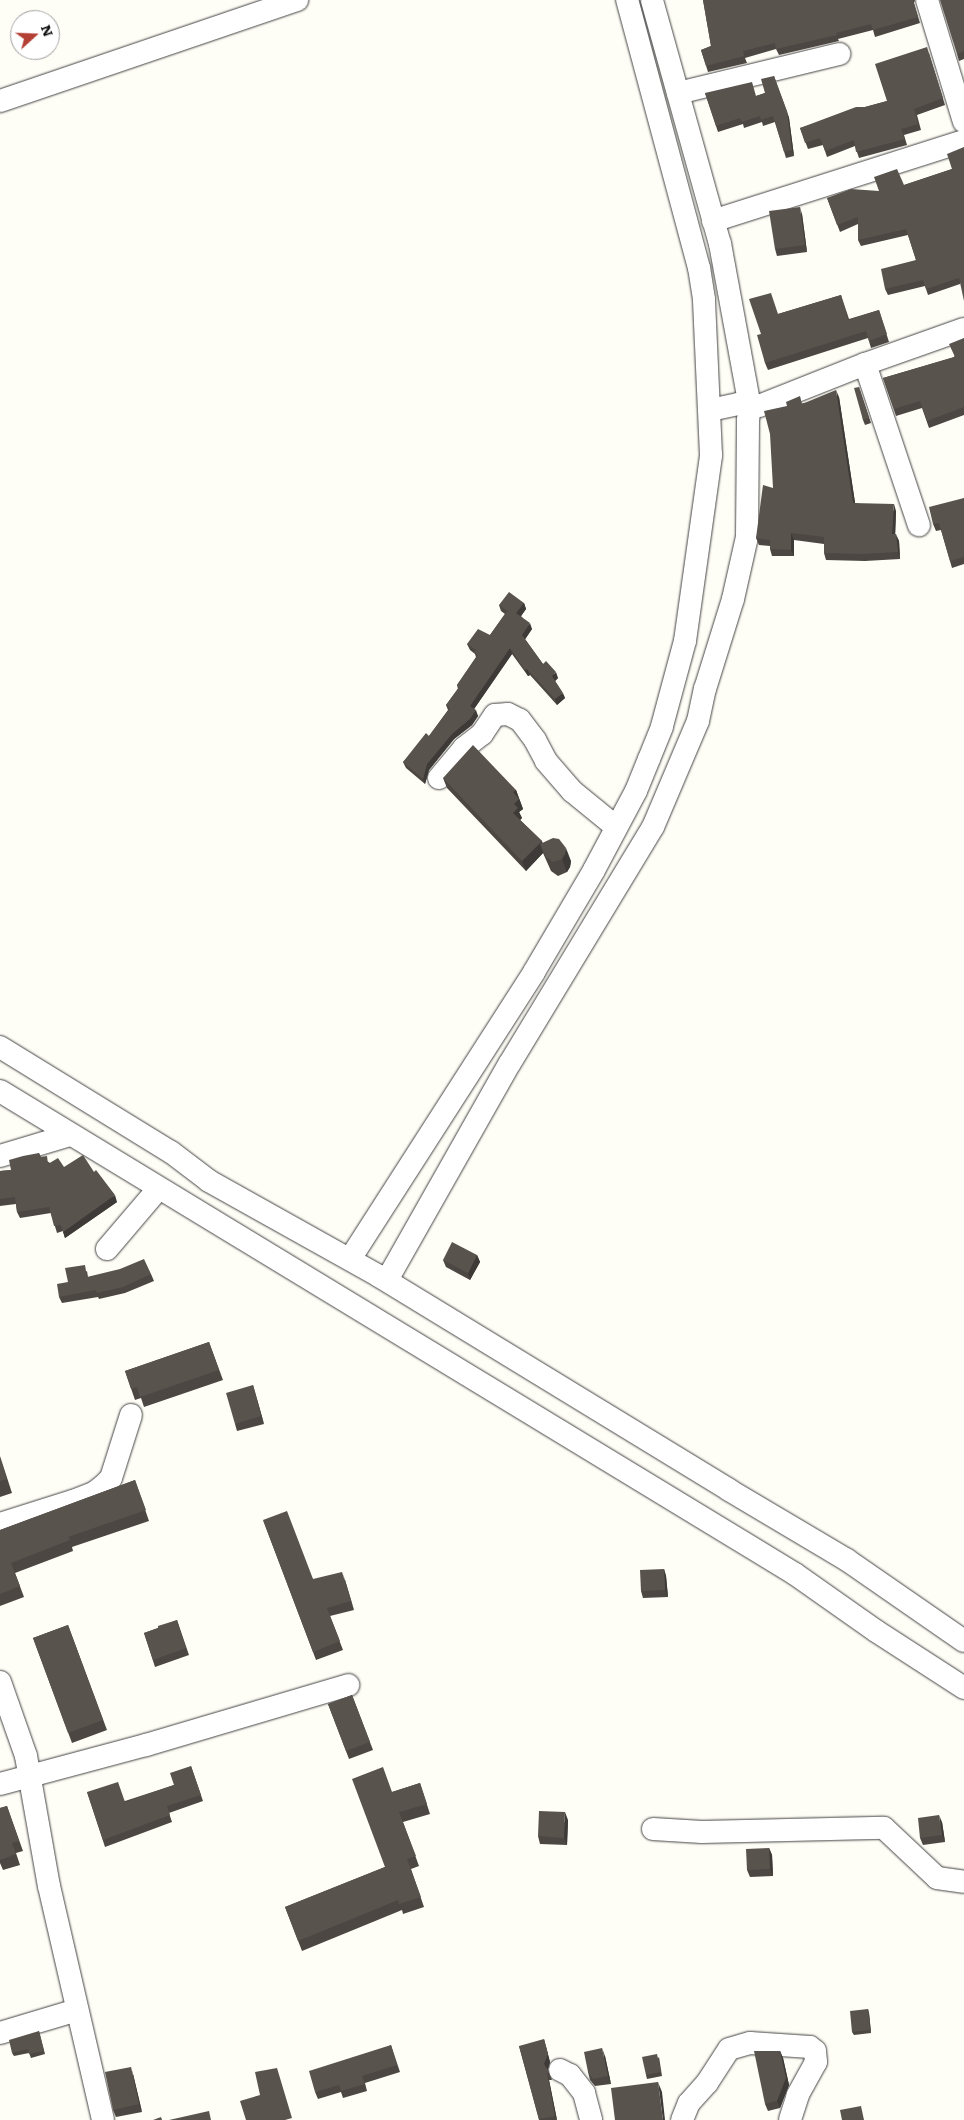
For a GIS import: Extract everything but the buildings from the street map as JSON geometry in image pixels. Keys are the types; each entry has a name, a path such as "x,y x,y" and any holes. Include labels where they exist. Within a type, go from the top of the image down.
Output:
{"street":[{"path":"0,101 297,0"},
{"path":"383,1278 653,827 691,739 731,607 747,537 748,420 729,407 707,333 699,268 627,0"},
{"path":"927,0 964,122"},
{"path":"353,1261 534,972 594,870 636,790 662,726 685,641 711,455 729,407 713,221 678,93 659,1"},
{"path":"678,93 839,54"},
{"path":"713,221 964,141"},
{"path":"729,407 759,406 864,364 964,329"},
{"path":"864,364 919,525"},
{"path":"439,778 464,748 482,734 495,715 508,714 520,720 546,761 572,790 616,827"},
{"path":"0,1047 171,1152 209,1181 383,1278 847,1560 964,1640"},
{"path":"0,1091 795,1574 876,1631 964,1688"},
{"path":"0,1156 70,1134"},
{"path":"107,1249 159,1188"},
{"path":"0,1524 73,1501 94,1493 103,1486 111,1478 131,1415"},
{"path":"0,1682 26,1756 49,1886 104,2120"},
{"path":"0,1784 146,1745 348,1685"},
{"path":"653,1829 702,1832 884,1828 937,1878 964,1882"},
{"path":"0,2033 77,2010"},
{"path":"682,2120 689,2103 707,2082 730,2049 750,2043 810,2047 815,2051 816,2062 798,2095 790,2120"},
{"path":"560,2070 573,2079 584,2093 591,2120"}]}
